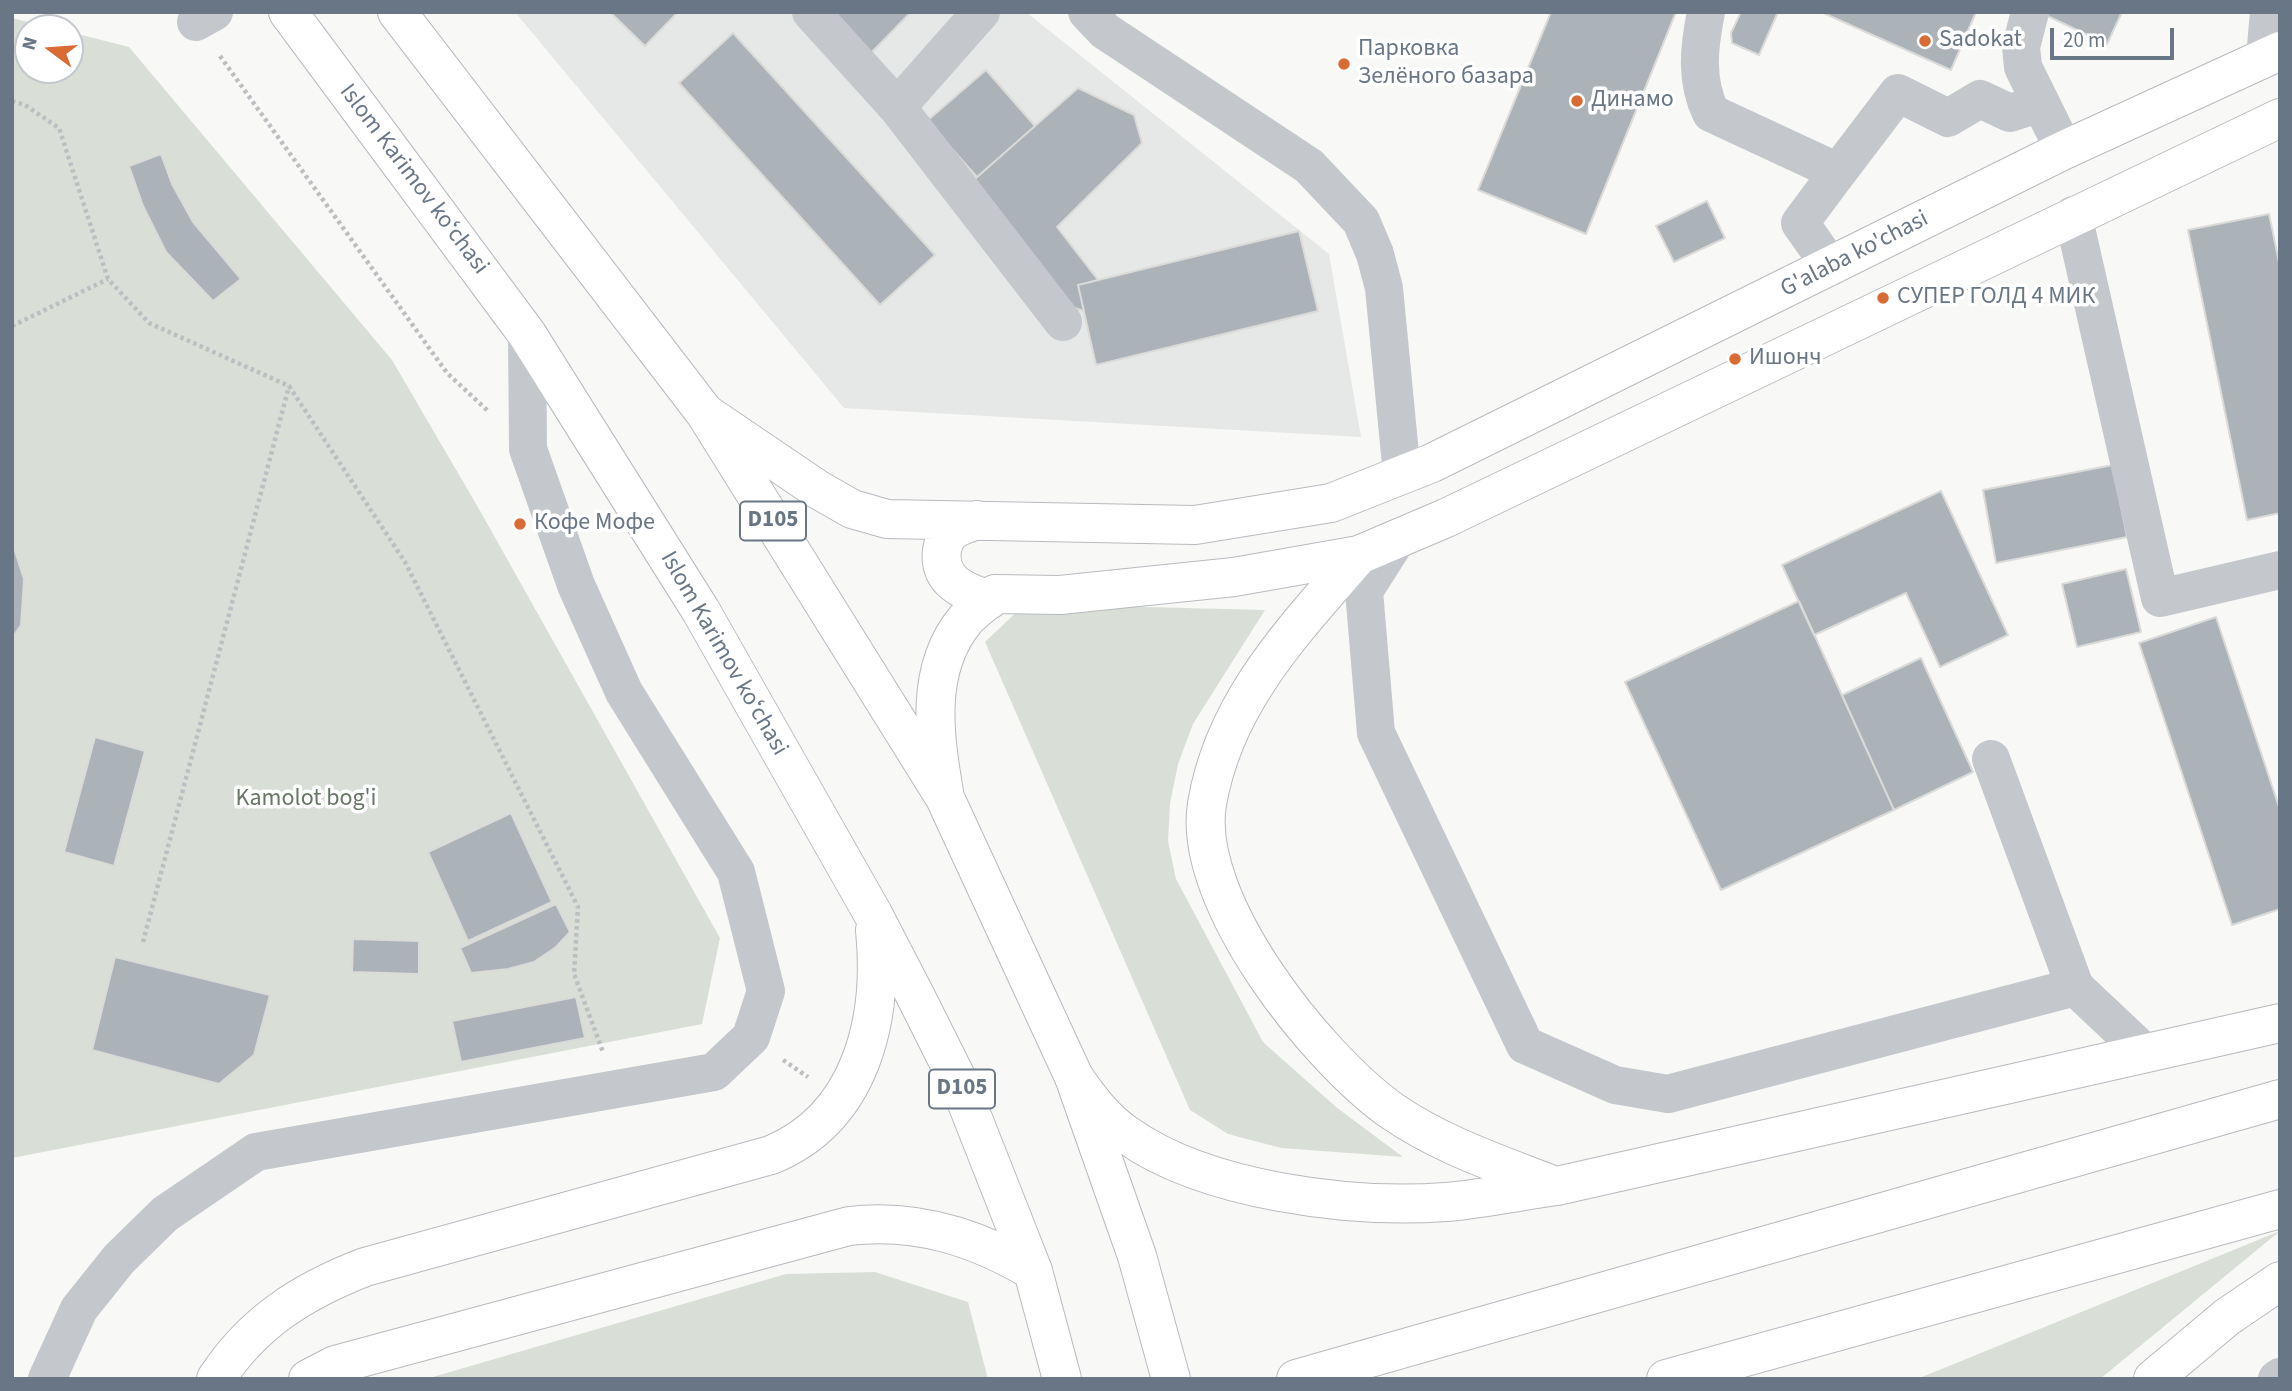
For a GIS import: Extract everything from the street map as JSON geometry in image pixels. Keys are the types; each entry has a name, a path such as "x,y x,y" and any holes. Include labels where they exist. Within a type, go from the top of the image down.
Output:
{"main road":[{"name":"Islom Karimov koʻchasi","path":"288,12 527,334 701,611 873,914 959,1083 1035,1277 1062,1379"},
{"name":"D105","path":"397,12 705,412 945,798 1074,1077 1136,1256 1171,1379"},
{"name":"G'alaba ko'chasi","path":"705,412 817,489 852,509 887,519 1195,525 1331,503 1417,469 2064,150 2272,54"},
{"path":"945,798 934,729 937,688 946,652 966,619 995,594 1060,595 1234,577 1359,555 1446,518 2280,118"},
{"path":"977,520 953,530 943,542 940,563 947,578 956,585 966,592 989,600"},
{"path":"1359,555 1288,637 1248,691 1221,750 1207,806 1212,867 1241,933 1278,993 1312,1036 1348,1073 1391,1110 1439,1140 1557,1186"},
{"path":"216,1379 249,1334 305,1293 334,1279 365,1267 771,1155 820,1127 841,1101 856,1072 872,1023 878,977 873,914"},
{"path":"1074,1077 1112,1123 1168,1160 1185,1168 1291,1194 1332,1200 1446,1202 1557,1186 2280,1023"},
{"path":"1296,1379 2280,1099"},
{"path":"1666,1379 2280,1209"},
{"path":"308,1379 335,1365 849,1226 897,1224 943,1231 990,1247 1035,1277"},
{"path":"2153,1379 2227,1317 2280,1281"}],"street":[{"path":"811,12 897,107 1063,322"},
{"path":"897,107 981,12"},
{"path":"1087,12 1105,31 1309,166 1361,222 1375,254 1384,288 1417,469"},
{"path":"1706,12 1699,70 1703,95 1711,113 1838,173"},
{"path":"2030,12 2021,47 2023,67 2064,150"},
{"path":"2269,12 2272,54"},
{"path":"1831,267 1800,223 1898,93 1948,118 1980,99 2010,113 2041,103"},
{"path":"2073,215 2161,598 2280,570"},
{"path":"47,1379 79,1309 118,1259 165,1214 256,1152 714,1072 751,1037 766,991 736,872 624,692 576,585 528,449 527,334"},
{"path":"1397,539 1364,591 1376,733 1525,1045 1615,1085 1668,1094 2075,987"},
{"path":"1991,759 2075,987 2144,1052"}],"path":[{"path":"205,17 447,373 528,449"},
{"path":"12,102 25,105 59,128 108,279 149,323 289,386 405,562 578,907 574,974 617,1089"},
{"path":"12,326 108,279"},
{"path":"143,942 289,386"},
{"path":"751,1037 841,1101"}],"shaded area":[{"path":"515,12 1026,12 1329,254 1361,437 844,408"}],"green space":[{"name":"Kamolot bog'i","path":"12,18 14,84 84,84 84,36 129,47 392,360 479,509 720,938 702,1024 12,1158"},
{"path":"1025,604 1265,610 1193,724 1178,764 1170,804 1168,841 1176,879 1263,1042 1336,1107 1403,1157 1281,1148 1228,1134 1190,1110 985,642"},
{"path":"2280,1231 2100,1379 1917,1379"},
{"path":"875,1272 968,1302 988,1379 426,1379 786,1274"}],"building":[{"path":"610,12 678,12 645,46"},
{"path":"828,12 911,12 870,54"},
{"name":"Динамо","path":"1551,12 1676,12 1586,234 1478,190"},
{"path":"1741,12 1778,12 1759,55 1732,43 1731,33"},
{"name":"Sadokat","path":"1821,12 1976,12 1951,70"},
{"path":"2039,12 2122,12 2107,44"},
{"path":"733,33 935,255 880,305 679,83"},
{"path":"986,70 1035,126 977,177 927,121"},
{"path":"1078,88 1134,115 1142,143 1057,227 1098,280 1078,285 1084,311 1053,301 967,186"},
{"path":"161,154 172,184 193,222 241,279 213,301 166,252 143,206 129,166"},
{"path":"1707,201 1725,238 1674,262 1656,226"},
{"path":"2269,214 2280,267 2280,513 2247,520 2188,230"},
{"path":"1299,231 1318,311 1096,365 1078,285"},
{"path":"2113,465 2127,537 1996,563 1983,490"},
{"path":"1941,491 2008,635 1940,667 1906,593 1814,635 1782,565"},
{"path":"12,542 24,579 21,625 12,638"},
{"path":"2126,569 2141,632 2077,647 2062,584"},
{"path":"1799,601 1894,810 1721,890 1625,682"},
{"path":"2216,617 2280,810 2280,909 2232,925 2139,643"},
{"path":"1921,658 1973,772 1894,810 1842,695"},
{"path":"95,737 145,751 114,866 64,852"},
{"path":"511,813 552,902 468,941 428,852"},
{"path":"556,904 570,932 556,947 534,962 508,969 471,973 460,948"},
{"path":"353,939 419,941 419,974 352,972"},
{"path":"115,957 270,995 254,1055 219,1084 92,1050"},
{"path":"576,997 585,1038 461,1062 452,1021"}],"place":[{"name":"Sadokat","path":"1925,41"},
{"name":"Парковка Зелёного базара","path":"1344,64"},
{"name":"Динамо","path":"1577,101"},
{"name":"СУПЕР ГОЛД 4 МИК","path":"1883,298"},
{"name":"Ишонч","path":"1735,359"},
{"name":"Кофе Мофе","path":"520,524"}]}
